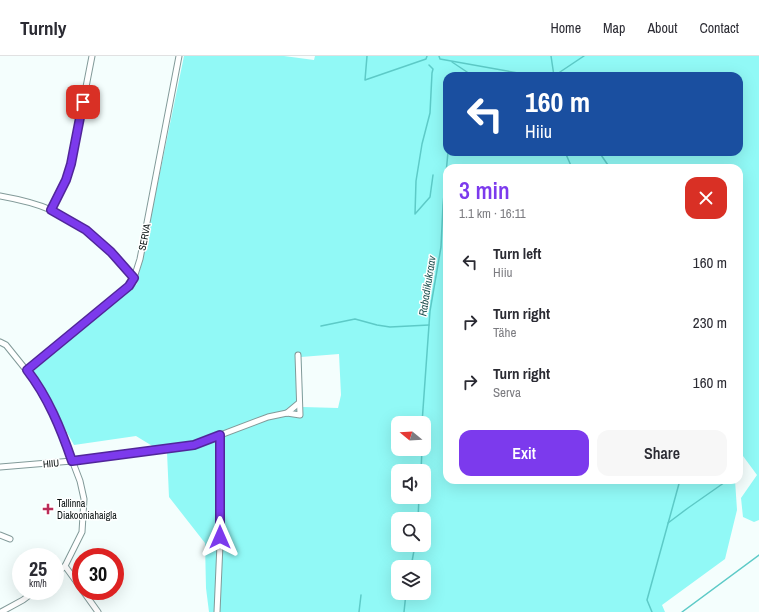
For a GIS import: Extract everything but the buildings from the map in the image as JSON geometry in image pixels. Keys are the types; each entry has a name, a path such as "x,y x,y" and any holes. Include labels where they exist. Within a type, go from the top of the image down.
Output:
{"street":[{"path":"51,210 66,180 71,164 92,56"},
{"name":"SERVA","path":"27,370 129,286 134,278 140,259 179,56"},
{"path":"0,196 24,201 51,210 86,230 111,252 134,278"},
{"path":"0,342 6,345 35,381 56,418 80,481 84,499 82,532 65,566 72,576"},
{"path":"298,355 299,403"},
{"name":"HIIU","path":"0,467 72,461 194,445 268,417 287,413 300,415 299,403"},
{"name":"HIIU","path":"287,413 299,403"},
{"path":"217,612 220,544 220,435"},
{"path":"0,535 10,539"},
{"path":"1,612 23,600"},
{"path":"89,600 98,612"}],"shaded area":[{"path":"184,56 284,56 314,60 315,56 759,56 759,520 754,522 743,517 741,498 757,475 743,456 743,164 443,164 443,484 735,484 737,510 725,559 662,605 665,612 209,612 206,588 205,543 169,497 167,452 163,448 154,447 136,436 74,445 33,371 137,284","holes":["339,354 341,395 338,408 303,407 301,357"]}],"waterway":[{"path":"367,56 365,80 426,59 427,56"},
{"path":"439,56 440,59 513,72"},
{"path":"551,56 553,72"},
{"path":"560,72 584,56"},
{"path":"452,62 467,72"},
{"path":"429,65 433,69 430,113 422,144 416,181 415,214 430,197 433,175"},
{"name":"Rabadikukraav","path":"447,164 448,156"},
{"path":"567,156 570,164"},
{"path":"602,156 607,164"},
{"name":"Rabadikukraav","path":"422,416 430,311 441,247 443,205"},
{"path":"321,326 355,319 390,327 429,325"},
{"name":"Rabadikukraav","path":"421,464 422,456"},
{"path":"652,612 647,600 679,484"},
{"path":"668,523 722,484"},
{"name":"Rabadikukraav","path":"418,512 419,504"},
{"name":"Rabadikukraav","path":"412,560 414,552"},
{"path":"682,612 759,555"},
{"path":"359,612 361,595"},
{"name":"Rabadikukraav","path":"404,612 405,600"}],"place":[{"name":"Tallinna Diakooniahaigla","path":"48,509"}],"route":[{"path":"83,102 71,164 66,180 51,210 86,230 111,252 134,278 129,286 27,370 56,418 72,461 194,445 220,435 220,537"}]}
